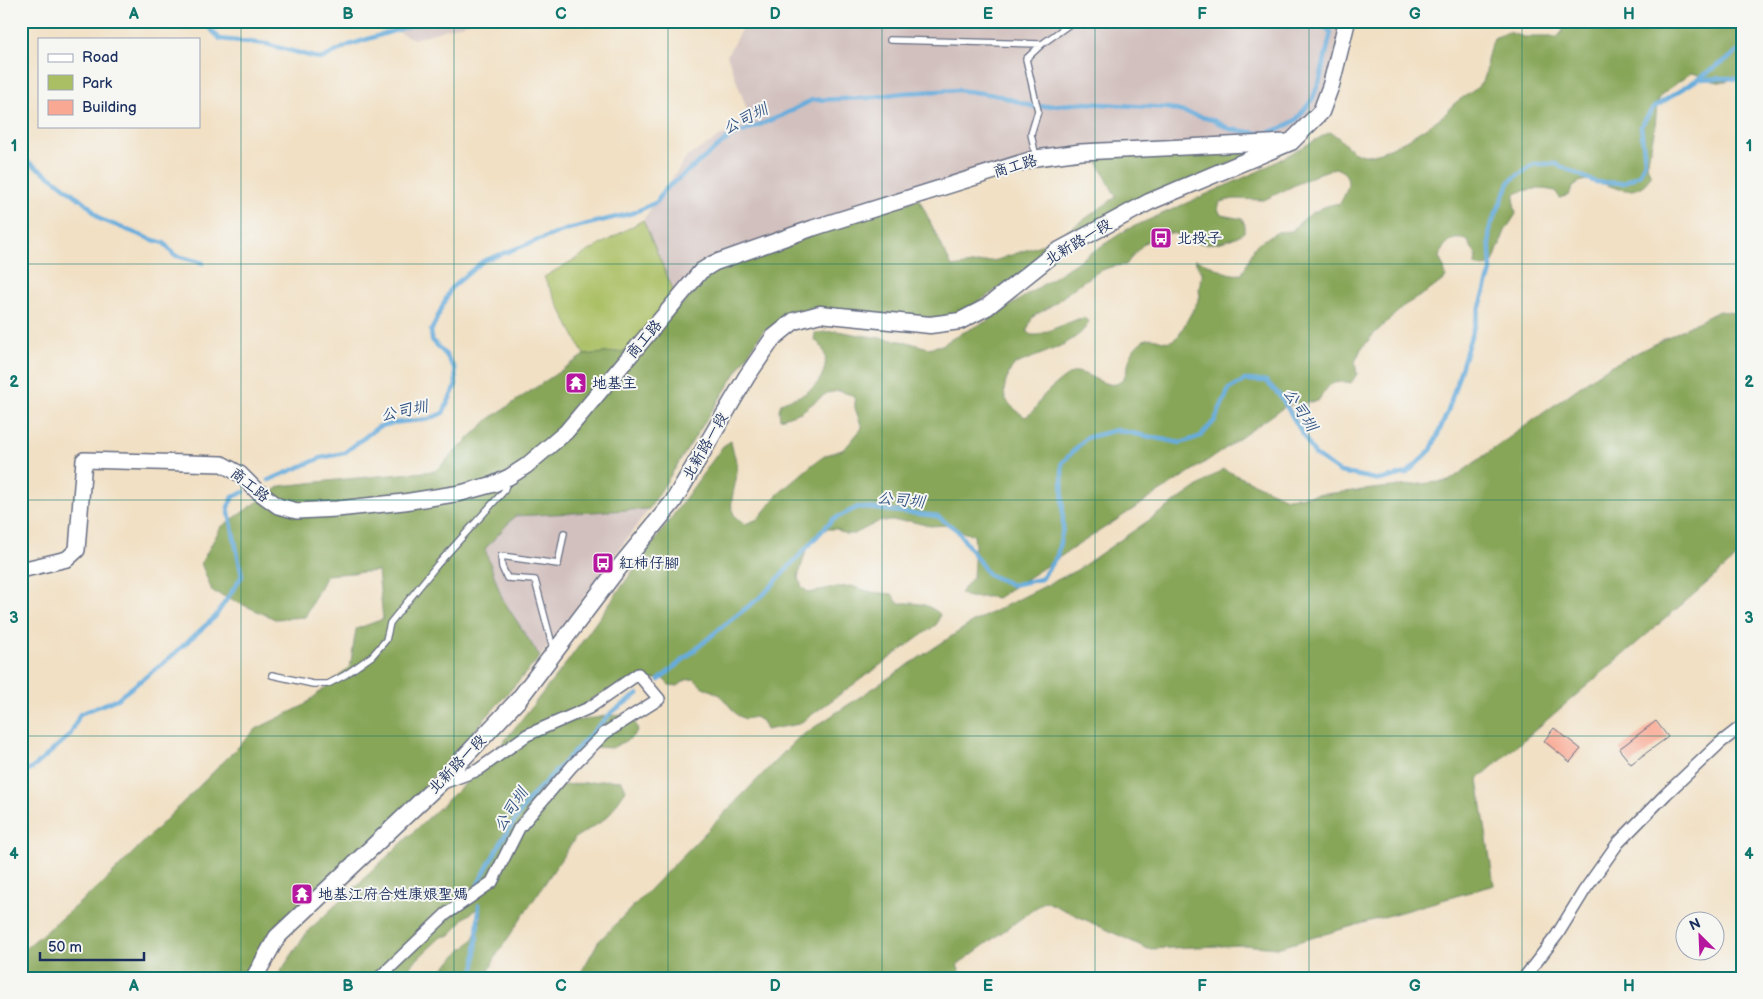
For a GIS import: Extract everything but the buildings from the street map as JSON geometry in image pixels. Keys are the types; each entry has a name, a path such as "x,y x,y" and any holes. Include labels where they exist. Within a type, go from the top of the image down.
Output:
{"main road":[{"path":"1292,142 1321,112 1331,85 1347,21"},
{"name":"北新路一段","path":"254,978 277,937 439,784 519,699 613,575 673,502 746,376 773,338 794,321 820,314 930,325 960,321 987,307 1056,252 1149,202 1292,142"}],"street":[{"name":"商工路","path":"21,570 67,559 77,550 84,460 222,464 240,474 256,490 278,506 296,511 404,502 461,493 508,478 526,466 566,432 701,271 714,263 813,228 1036,158 1081,152 1292,142"},
{"path":"379,978 446,914 492,882 519,828 572,766 604,733 659,699 638,674 589,708 527,735 478,770 439,784"},
{"path":"1524,978 1557,935 1618,843 1686,774 1742,726"}],"lane":[{"path":"1036,158 1031,134 1038,111 1026,59 1042,44 1074,21"},
{"path":"890,40 1042,44"},
{"path":"272,675 313,684 328,684 345,675 372,656 386,640 390,623 437,564 504,492 508,478"},
{"path":"554,653 535,580 507,578 502,567 501,556 558,564 564,533"}],"shaded area":[{"path":"373,21 474,21 414,39"},
{"path":"746,21 1339,21 1327,108 1288,139 1094,155 1023,168 919,199 680,306 643,220 687,157 750,118 727,55"},
{"path":"649,509 540,657 502,598 485,549 515,516"}],"green space":[{"path":"1565,21 1742,21 1742,73 1737,77 1719,82 1691,73 1662,94 1657,103 1655,128 1647,165 1651,176 1641,187 1630,190 1619,189 1586,180 1576,184 1569,195 1560,198 1555,191 1545,189 1535,189 1515,194 1516,214 1505,231 1493,262 1484,267 1475,265 1476,255 1467,240 1457,239 1449,241 1439,257 1446,278 1405,305 1374,334 1361,349 1355,362 1357,374 1351,383 1339,382 1331,384 1318,401 1287,405 1216,455 997,598 970,597 960,593 973,577 974,535 948,525 930,526 909,521 880,521 854,534 845,534 837,529 827,529 817,534 806,551 798,577 802,587 809,593 829,588 851,586 871,592 892,594 898,603 920,604 935,610 940,614 937,624 799,724 766,730 762,721 755,717 745,719 737,715 720,695 701,686 694,679 686,680 678,686 669,685 662,678 659,678 611,691 594,698 581,711 577,721 623,715 634,720 638,730 631,738 612,748 592,747 573,755 561,775 559,786 609,780 622,781 626,790 609,815 576,837 496,956 486,978 447,978 444,967 473,939 482,917 478,908 463,919 451,935 441,937 412,964 403,978 276,978 308,931 486,764 568,661 723,446 731,441 737,468 732,499 733,513 745,524 758,519 777,495 813,464 826,455 842,450 848,445 862,428 852,395 839,391 827,393 801,412 780,419 779,410 781,403 807,392 816,385 823,372 825,365 824,351 814,340 815,333 837,331 907,342 928,348 942,345 987,321 1126,230 1261,170 1330,132 1353,151 1364,155 1383,151 1394,146 1438,119 1482,82 1485,77 1488,57 1494,38 1508,32 1524,37 1557,37 1562,32","holes":["1335,168 1345,174 1348,182 1346,192 1340,203 1315,211 1302,220 1292,231 1278,232 1258,243 1242,274 1229,274 1195,260 1202,274 1199,289 1200,297 1179,335 1170,341 1149,338 1137,345 1130,357 1124,378 1120,382 1115,384 1104,383 1081,373 1073,373 1047,392 1034,410 1025,417 1007,401 1004,392 1005,386 1014,365 1067,343 1084,330 1089,322 1084,318 1038,335 1031,335 1027,331 1033,317 1056,303 1083,281 1103,270 1114,266 1126,265 1144,244 1162,234 1173,233 1204,244 1223,242 1235,238 1244,232 1245,225 1242,219 1221,215 1218,209 1220,202 1234,199 1264,200 1320,173"]},
{"path":"1288,139 1110,214 951,320 816,308 763,331 649,509 515,516 485,549 502,598 540,657 354,865 274,937 252,978 21,978 21,952 103,883 256,729 303,706 350,667 356,629 383,619 378,571 326,575 305,617 275,619 212,591 201,563 221,527 281,486 435,471 489,419 584,355 637,350 720,266 919,199 952,267 997,260 1055,240 1116,197 1094,155"},
{"path":"643,220 680,306 637,350 584,355 544,277"},
{"path":"1719,311 1742,314 1742,553 1478,779 1494,885 1277,948 1243,945 1148,949 1045,901 957,965 963,978 578,978 598,942 798,738 973,622 1077,570 1223,469 1286,498 1449,481 1603,370"}],"waterway":[{"path":"203,21 220,39 266,44 321,59 349,45 425,21"},
{"name":"公司圳","path":"269,480 321,458 344,453 378,427 393,423 429,419 443,413 456,385 455,369 446,355 432,340 431,331 451,288 483,261 568,229 633,213 657,202 663,191 730,137 781,116 812,100 868,98 903,93 958,90 996,95 1035,107 1085,103 1168,108 1213,120 1230,129 1263,134 1282,128 1296,120 1312,100 1320,80 1331,32 1316,21"},
{"path":"1698,79 1742,49"},
{"name":"公司圳","path":"659,680 763,595 832,520 858,507 937,516 957,530 988,574 1012,585 1041,579 1057,556 1063,528 1062,463 1086,438 1116,430 1181,443 1201,436 1215,420 1229,389 1245,380 1266,381 1281,397 1315,455 1340,472 1380,480 1407,473 1431,450 1448,411 1491,271 1489,230 1510,181 1534,164 1556,164 1595,182 1624,183 1640,174 1645,161 1641,126 1653,108 1698,79 1731,78 1742,81"},
{"path":"21,157 89,206 100,219 164,243 174,255 203,263"},
{"name":"公司圳","path":"21,776 70,735 80,714 117,699 166,661 215,617 242,576 228,507 233,497 244,492"},
{"name":"公司圳","path":"478,884 502,840 530,798 612,712 638,694"},
{"name":"公司圳","path":"471,978 475,965 479,905"}],"place":[{"name":"北投子","path":"1161,238"},
{"name":"地基主","path":"576,383"},
{"name":"紅柿仔腳","path":"603,563"},
{"name":"地基江府合姓康娘聖媽","path":"302,894"}]}
